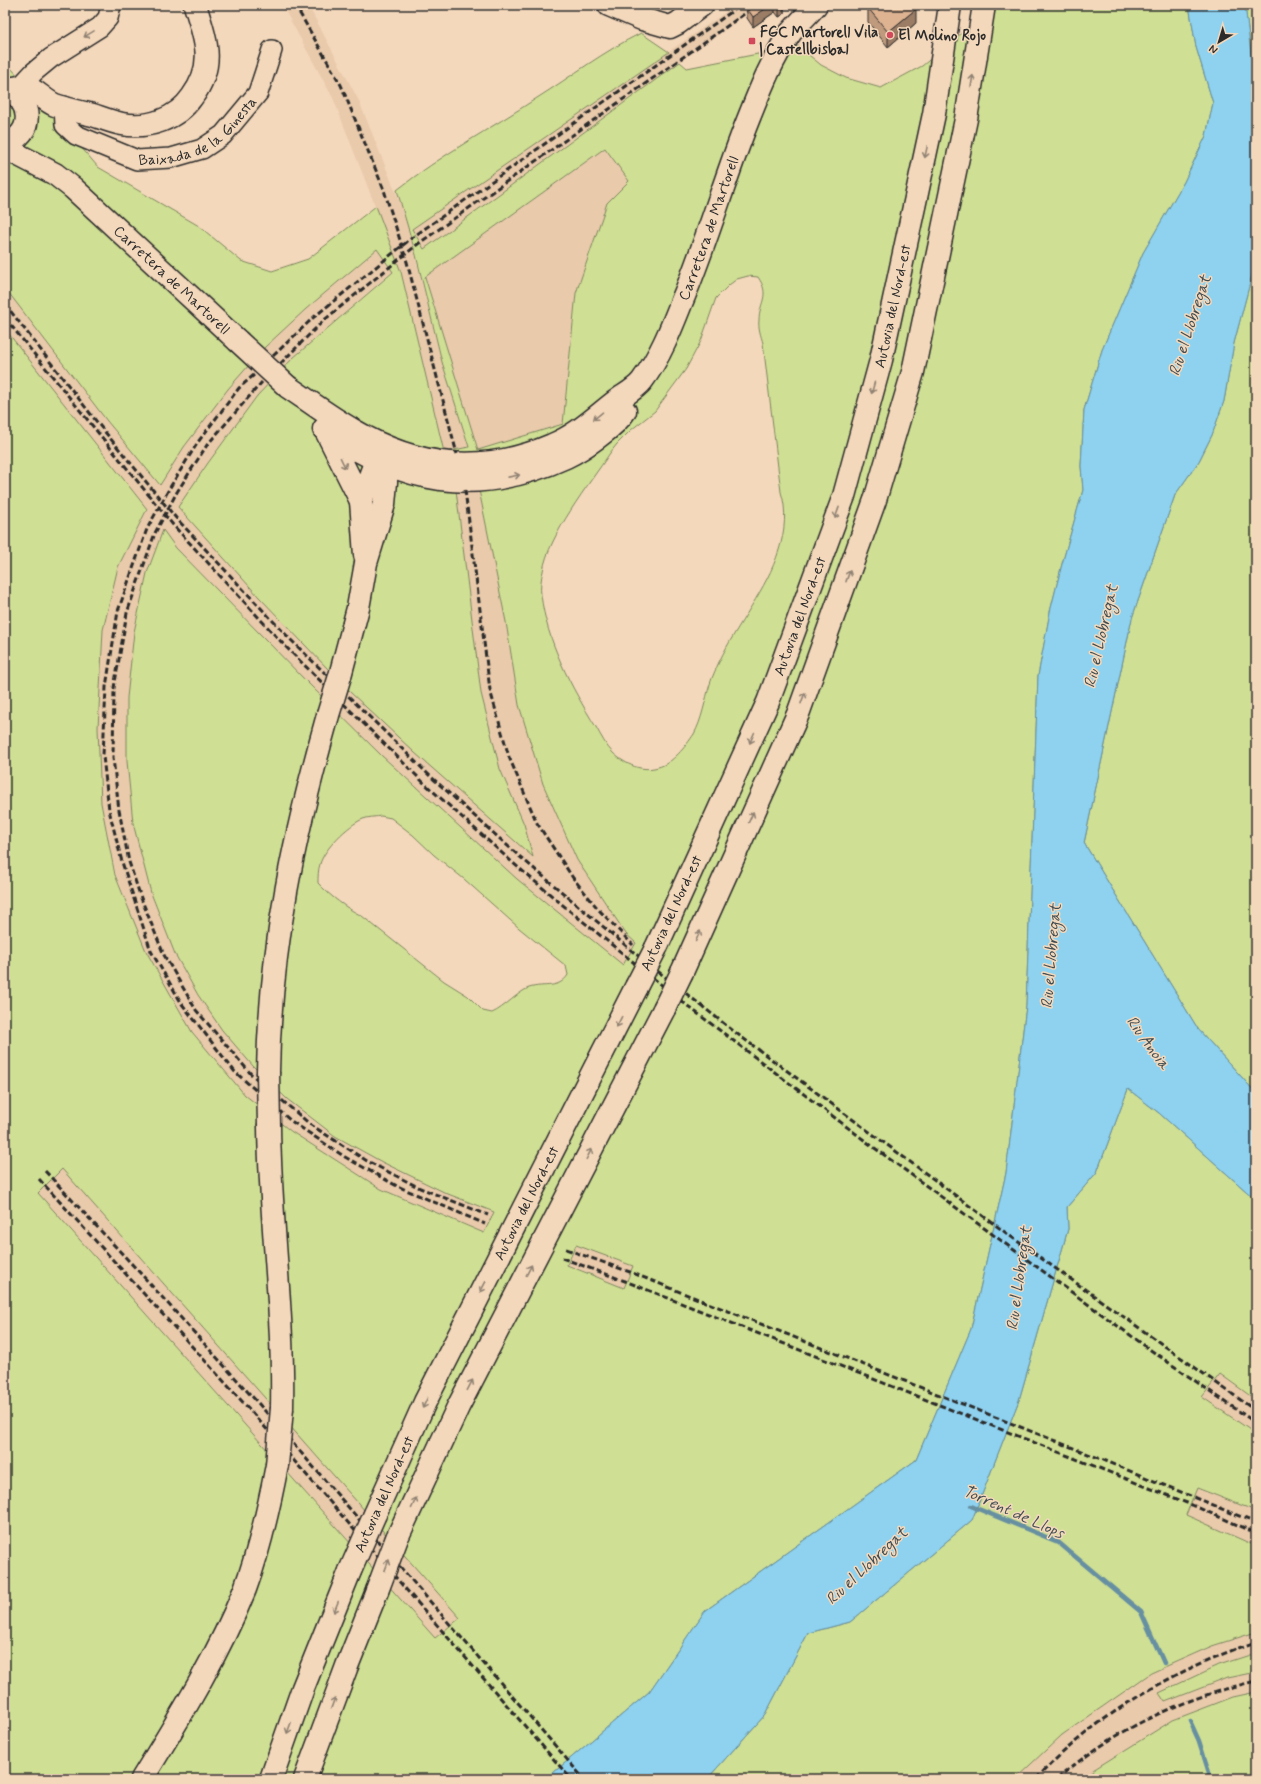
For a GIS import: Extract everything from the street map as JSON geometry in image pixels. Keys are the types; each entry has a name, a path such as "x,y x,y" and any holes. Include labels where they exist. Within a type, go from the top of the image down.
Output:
{"main road":[{"path":"10,89 26,87 59,105 123,124 141,125 153,123 172,116 182,109 201,85 207,69 205,42 195,5"},
{"path":"609,5 642,19 670,27 678,23 702,5"},
{"name":"Carretera de Martorell","path":"510,458 541,450 560,442 577,432 640,384 658,358 689,286 739,143 768,71 791,32 816,5"},
{"name":"Autovia del Nord-est","path":"270,1779 303,1688 350,1571 425,1402 656,948 768,702 844,496 881,360 934,114 950,5"},
{"name":"Autovia del Nord-est","path":"305,1779 346,1666 397,1538 458,1407 664,1009 798,714 875,500 913,372 966,119 984,5"},
{"path":"10,89 18,96 27,111 26,123 36,149 55,174"},
{"path":"5,143 12,142 18,136 26,123 59,105"},
{"path":"5,148 55,174"},
{"name":"Carretera de Martorell","path":"55,174 73,188 288,387"},
{"path":"324,429 356,450 381,462 420,475 456,480 494,480 520,475 543,468 576,452 595,440 623,414 640,384"},
{"path":"288,387 324,429 335,447 361,501 366,563"},
{"path":"288,387 351,429 396,452 435,462 475,464 510,458"},
{"path":"142,1779 207,1669 230,1623 245,1588 262,1536 277,1466 282,1408 282,1362 269,1126 268,1072 272,986 286,883 307,790 340,676 358,608 366,563 384,504 386,470 381,462 351,429"},
{"path":"361,501 373,468 381,462 387,460 454,471 484,470 510,458"},
{"path":"384,504 392,492 404,481 420,475"}],"street":[{"path":"10,89 51,58 100,28 108,18 111,5"},
{"name":"Baixada de la Ginesta","path":"59,105 65,125 76,135 137,160 170,158 202,149 223,135 258,93 272,50"}],"shaded area":[{"path":"282,5 308,5 359,101 405,215 442,362 469,447 444,452 401,272 333,98"},
{"path":"736,5 760,5 686,57 424,249 411,229"},
{"path":"605,148 629,181 607,204 576,293 563,424 478,450 425,277"},
{"path":"377,249 393,271 293,358 257,396 178,507 259,597 350,692 524,824 500,769 481,693 456,490 479,490 506,622 519,705 543,784 577,860 626,934 636,943 623,966 517,879 382,756 308,683 176,548 163,531 147,573 134,632 127,698 127,761 133,823 151,893 175,954 198,995 253,1066 287,1099 335,1136 382,1162 448,1194 494,1213 484,1233 381,1189 292,1132 245,1095 192,1032 146,951 116,875 101,803 98,728 103,630 118,567 147,509 5,329 5,288 107,421 160,485 184,447 228,389 265,347 306,309"},
{"path":"62,1169 461,1618 435,1638 38,1193"},
{"path":"576,1245 633,1266 623,1288 567,1264"},
{"path":"1220,1374 1256,1400 1256,1434 1202,1397"},
{"path":"1197,1488 1256,1511 1256,1546 1186,1515"},
{"path":"1256,1632 1256,1653 1219,1665 1165,1702 1227,1678 1256,1672 1256,1692 1233,1697 1173,1720 1093,1770 1083,1779 1015,1779 1062,1735 1151,1673 1212,1646"}],"green space":[{"path":"991,5 1189,5 1196,47 1213,103 1206,136 1184,182 1143,253 1102,350 1084,410 1081,466 1083,490 1050,612 1038,676 1026,1006 1006,1173 971,1329 916,1460 705,1611 649,1692 546,1779 5,1779 5,329 147,509 118,567 103,630 98,728 101,803 115,875 146,951 192,1032 245,1095 292,1132 381,1189 484,1233 494,1212 448,1194 382,1162 335,1136 287,1099 253,1066 222,1030 198,995 175,954 151,893 133,823 127,761 127,698 134,632 147,573 163,530 176,548 308,683 382,756 517,879 623,965 636,943 626,934 577,860 543,784 519,705 506,622 479,490 456,490 481,693 500,769 524,824 533,857 415,753 350,692 259,597 178,507 257,396 293,358 393,272 377,249 306,309 265,347 228,389 184,447 160,485 107,421 5,288 5,66 8,65 38,97 98,167 199,226 241,261 272,271 308,259 376,206 401,272 444,452 469,447 442,362 416,255 397,190 448,154 601,56 641,33 669,52 412,229 424,249 680,62 687,68 798,46 821,65 846,78 881,88 922,66 992,8","holes":["605,148 629,181 607,203 576,293 563,424 478,450 425,277","748,276 758,277 764,289 759,314 759,326 763,343 781,492 785,513 783,535 774,564 767,579 719,662 711,681 694,734 683,749 668,762 658,767 646,769 640,768 623,761 610,750 569,680 554,647 544,613 541,595 542,577 546,557 553,542 581,494 617,444 631,430 655,411 686,369 701,341 716,298 737,279","381,816 391,818 413,835 519,928 566,966 568,975 560,983 525,990 497,1011 492,1013 483,1011 468,996 444,981 362,916 333,897 318,883 319,866 322,858 337,838 351,826 365,818","62,1169 460,1618 435,1638 38,1193","576,1245 633,1266 624,1288 567,1265"]},
{"path":"1256,5 1256,94 1245,6"},
{"path":"1256,260 1256,1093 1198,1029 1084,843 1132,618 1175,495 1199,461 1212,435 1224,401 1234,343"},
{"path":"1128,1089 1159,1113 1256,1200 1256,1400 1220,1374 1202,1397 1256,1434 1256,1511 1197,1488 1186,1515 1256,1546 1256,1632 1212,1646 1151,1673 1062,1735 1015,1779 707,1779 765,1715 808,1633 850,1622 972,1520 1019,1400 1068,1229 1067,1207 1097,1172"},
{"path":"1256,1653 1256,1672 1227,1678 1165,1702 1159,1693 1219,1665"},
{"path":"1256,1692 1256,1779 1083,1779 1093,1770 1173,1720 1233,1697"}],"water":[{"path":"1189,5 1245,5 1256,94 1256,260 1234,343 1224,401 1212,435 1199,461 1175,495 1132,618 1084,843 1198,1029 1256,1093 1256,1200 1159,1113 1128,1089 1097,1172 1067,1207 1068,1229 1019,1400 972,1520 850,1622 808,1633 765,1715 707,1779 546,1779 649,1692 705,1611 916,1460 971,1329 1006,1173 1026,1006 1038,676 1050,612 1083,490 1081,466 1084,410 1102,350 1143,253 1184,182 1206,136 1213,103 1196,47"}],"building":[{"path":"751,5 771,5 753,17 747,8"},
{"path":"871,5 913,5 916,9 888,32 868,8"}],"waterway":[{"name":"Torrent de Llops","path":"971,1506 1058,1542 1141,1612 1164,1663"},
{"name":"Torrent de Llops","path":"1190,1721 1199,1741 1211,1779"}],"railway":[{"path":"295,5 341,85 384,190 407,262 457,454"},
{"path":"273,356 314,317 413,237 741,5"},
{"path":"280,364 323,321 418,244 757,5"},
{"path":"5,304 100,426 176,518 291,640 430,776 519,856 631,950 736,1033 1017,1241 1256,1411"},
{"path":"5,318 173,525 286,647 424,783 513,863 689,1007 876,1149 1152,1351 1256,1423"},
{"path":"254,375 239,388 198,442 169,489 147,529 118,611 106,687 103,756 109,810 122,862 151,951 182,1004 235,1072 291,1121 345,1157 397,1186 485,1224"},
{"path":"262,382 207,445 177,492 155,533 127,613 114,688 113,758 119,810 129,862 141,898 164,955 196,1010 251,1074 311,1125 367,1161 420,1188 488,1215"},
{"path":"465,490 490,690 509,757 537,823 573,878 599,910 633,945"},
{"path":"45,1171 258,1403 584,1779"},
{"path":"39,1179 250,1410 571,1779"},
{"path":"566,1249 630,1272 1101,1459 1256,1523"},
{"path":"562,1258 625,1281 1099,1468 1192,1505 1256,1533"},
{"path":"1036,1779 1059,1756 1084,1735 1137,1697 1195,1666 1256,1642"},
{"path":"1057,1779 1103,1745 1126,1730 1150,1718 1175,1706 1228,1688 1256,1681"}],"place":[{"name":"El Molino Rojo","path":"890,35"},
{"name":"FGC Martorell Vila | Castellbisbal","path":"752,41"}],"water label":[{"name":"Riu el Llobregat","path":"1189,325"},
{"name":"Riu el Llobregat","path":"1100,636"},
{"name":"Riu el Llobregat","path":"1050,956"},
{"name":"Riu Anoia","path":"1149,1042"},
{"name":"Riu el Llobregat","path":"1018,1278"},
{"name":"Riu el Llobregat","path":"866,1565"}]}
